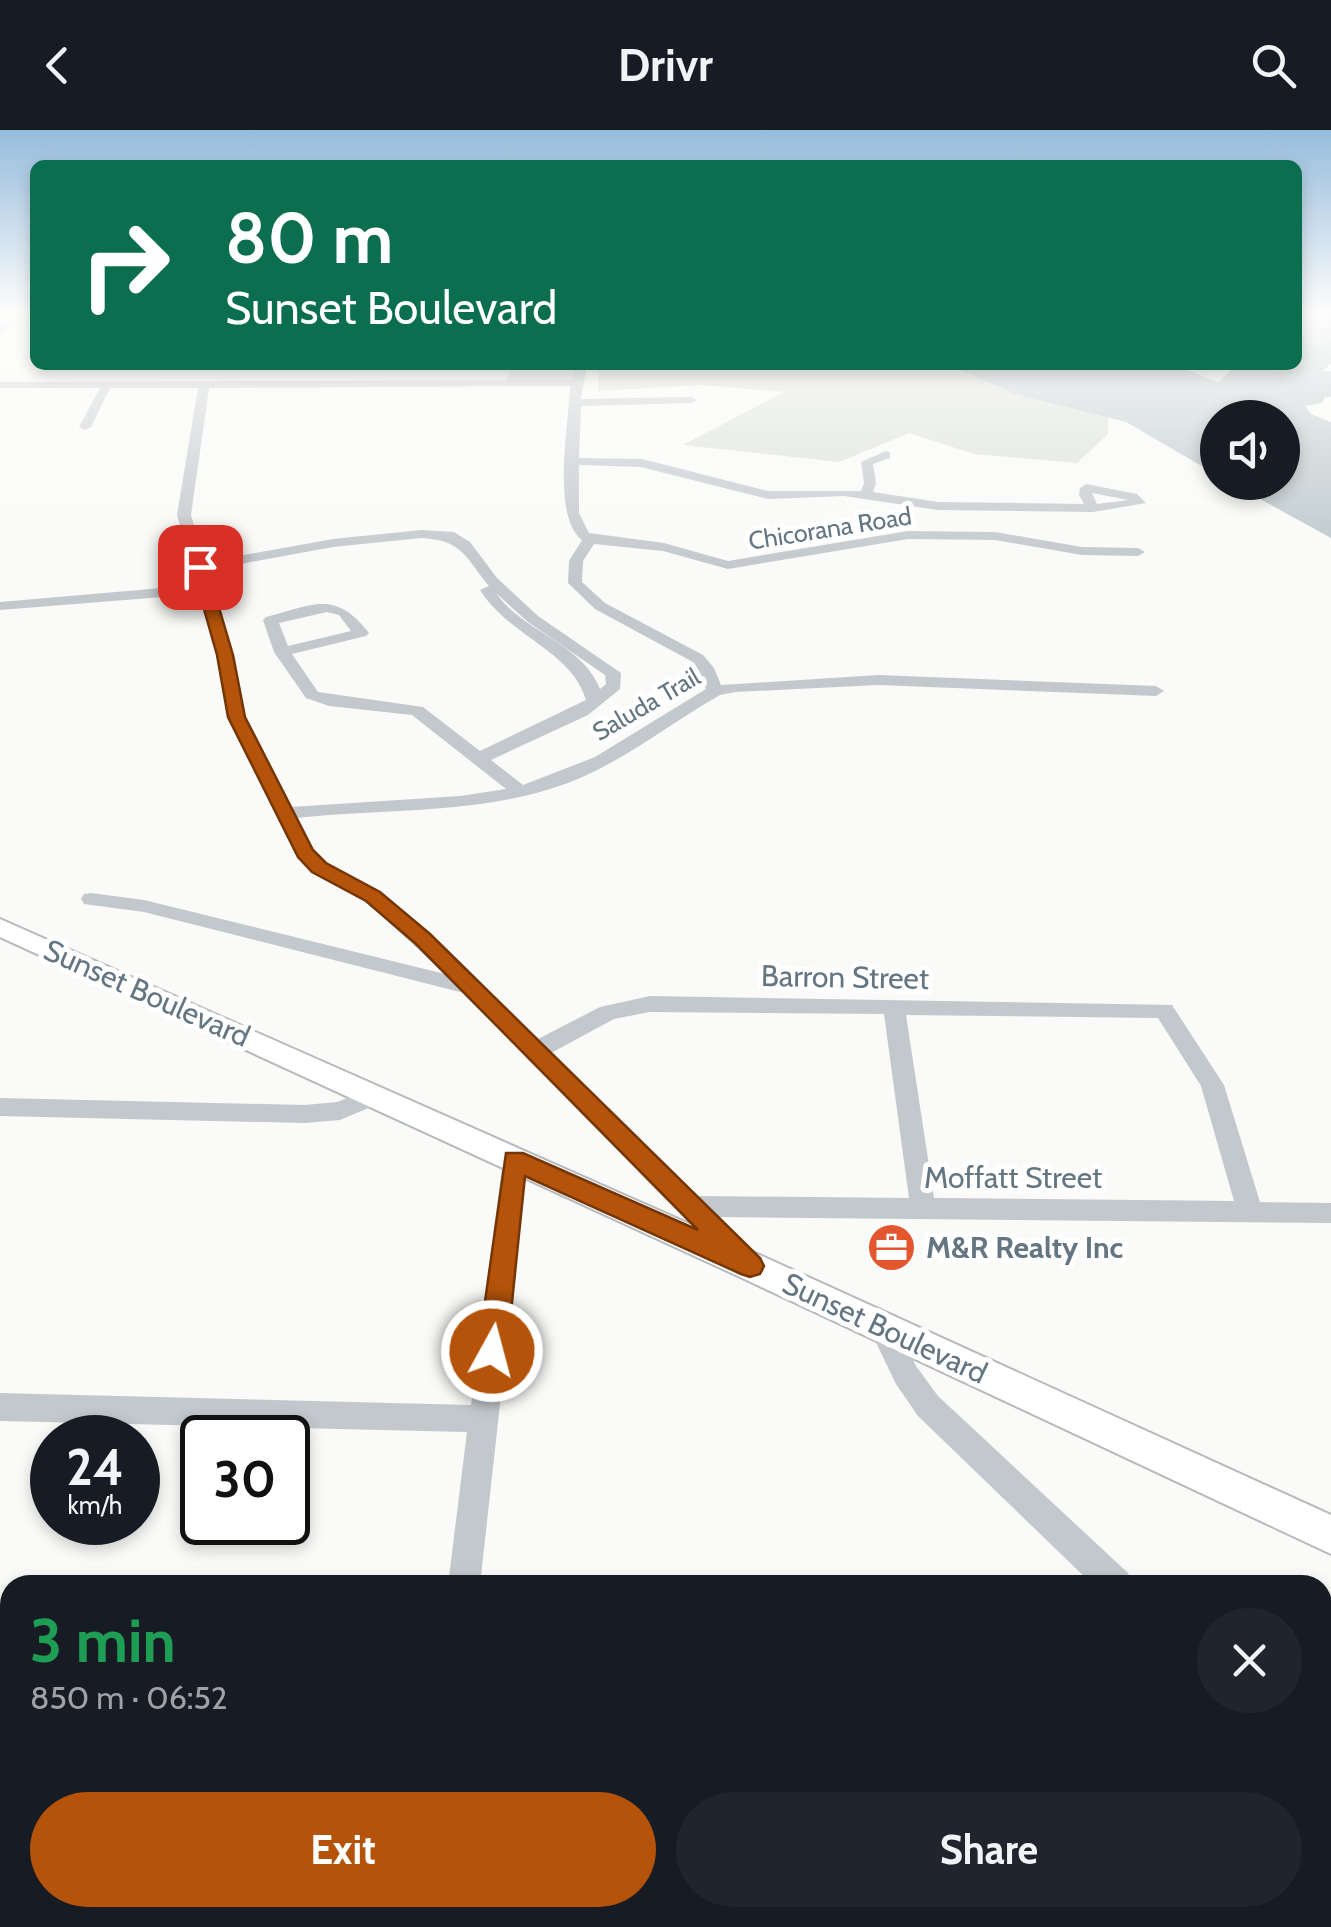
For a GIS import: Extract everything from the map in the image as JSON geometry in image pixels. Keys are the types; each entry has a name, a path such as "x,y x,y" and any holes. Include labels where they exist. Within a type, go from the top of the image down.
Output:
{"main road":[{"name":"Sunset Boulevard","path":"0,927 750,1266 1331,1535"}],"street":[{"path":"86,427 100,399"},
{"path":"202,399 184,515 236,717 300,845 312,862 373,896 423,939 750,1266"},
{"path":"575,399 572,520 578,532 590,539 576,561 575,584 600,606 696,658 706,668 715,691"},
{"path":"575,403 691,400"},
{"path":"866,494 870,483 867,462 886,454"},
{"path":"572,462 642,463 760,494 866,494 938,506 1094,508"},
{"path":"200,567 333,543 431,533 449,535 465,545 491,579 544,628 613,673 614,686 582,711 478,759"},
{"name":"Chicorana Road","path":"590,539 664,547 728,565 908,535 995,536 1082,551 1138,552"},
{"path":"491,579 485,584 490,596 514,624 580,666 593,686 595,701"},
{"path":"0,606 206,590"},
{"path":"282,652 361,633 344,612 327,607 270,620 282,652 307,690 319,698 417,711 520,791"},
{"name":"Saluda Trail","path":"287,813 348,806 424,805 520,791 573,774 715,691 779,682 878,680 1156,691"},
{"path":"91,899 144,906 469,988"},
{"name":"Barron Street","path":"535,1051 595,1017 636,1005 1164,1010 1212,1085 1250,1212"},
{"path":"894,1008 923,1209"},
{"path":"0,1107 305,1114 340,1111 375,1096"},
{"path":"465,1575 514,1160"},
{"name":"Moffatt Street","path":"694,1206 1331,1213"},
{"path":"884,1328 906,1375 928,1406 1105,1575"},
{"path":"0,1406 484,1419"}],"shaded area":[{"path":"771,399 1036,399 1108,416 1108,434 1077,463 974,454 909,433 839,462 683,445"},
{"path":"1034,399 1324,399 1322,403 1305,406 1311,414 1331,422 1331,538 1262,500 1300,500 1300,400 1200,400 1200,465 1126,422"}],"place":[{"name":"M&R Realty Inc","path":"891,1247"}],"route":[{"path":"200,567 225,655 236,717 312,862 373,896 423,939 750,1266 514,1160 492,1351"}]}
